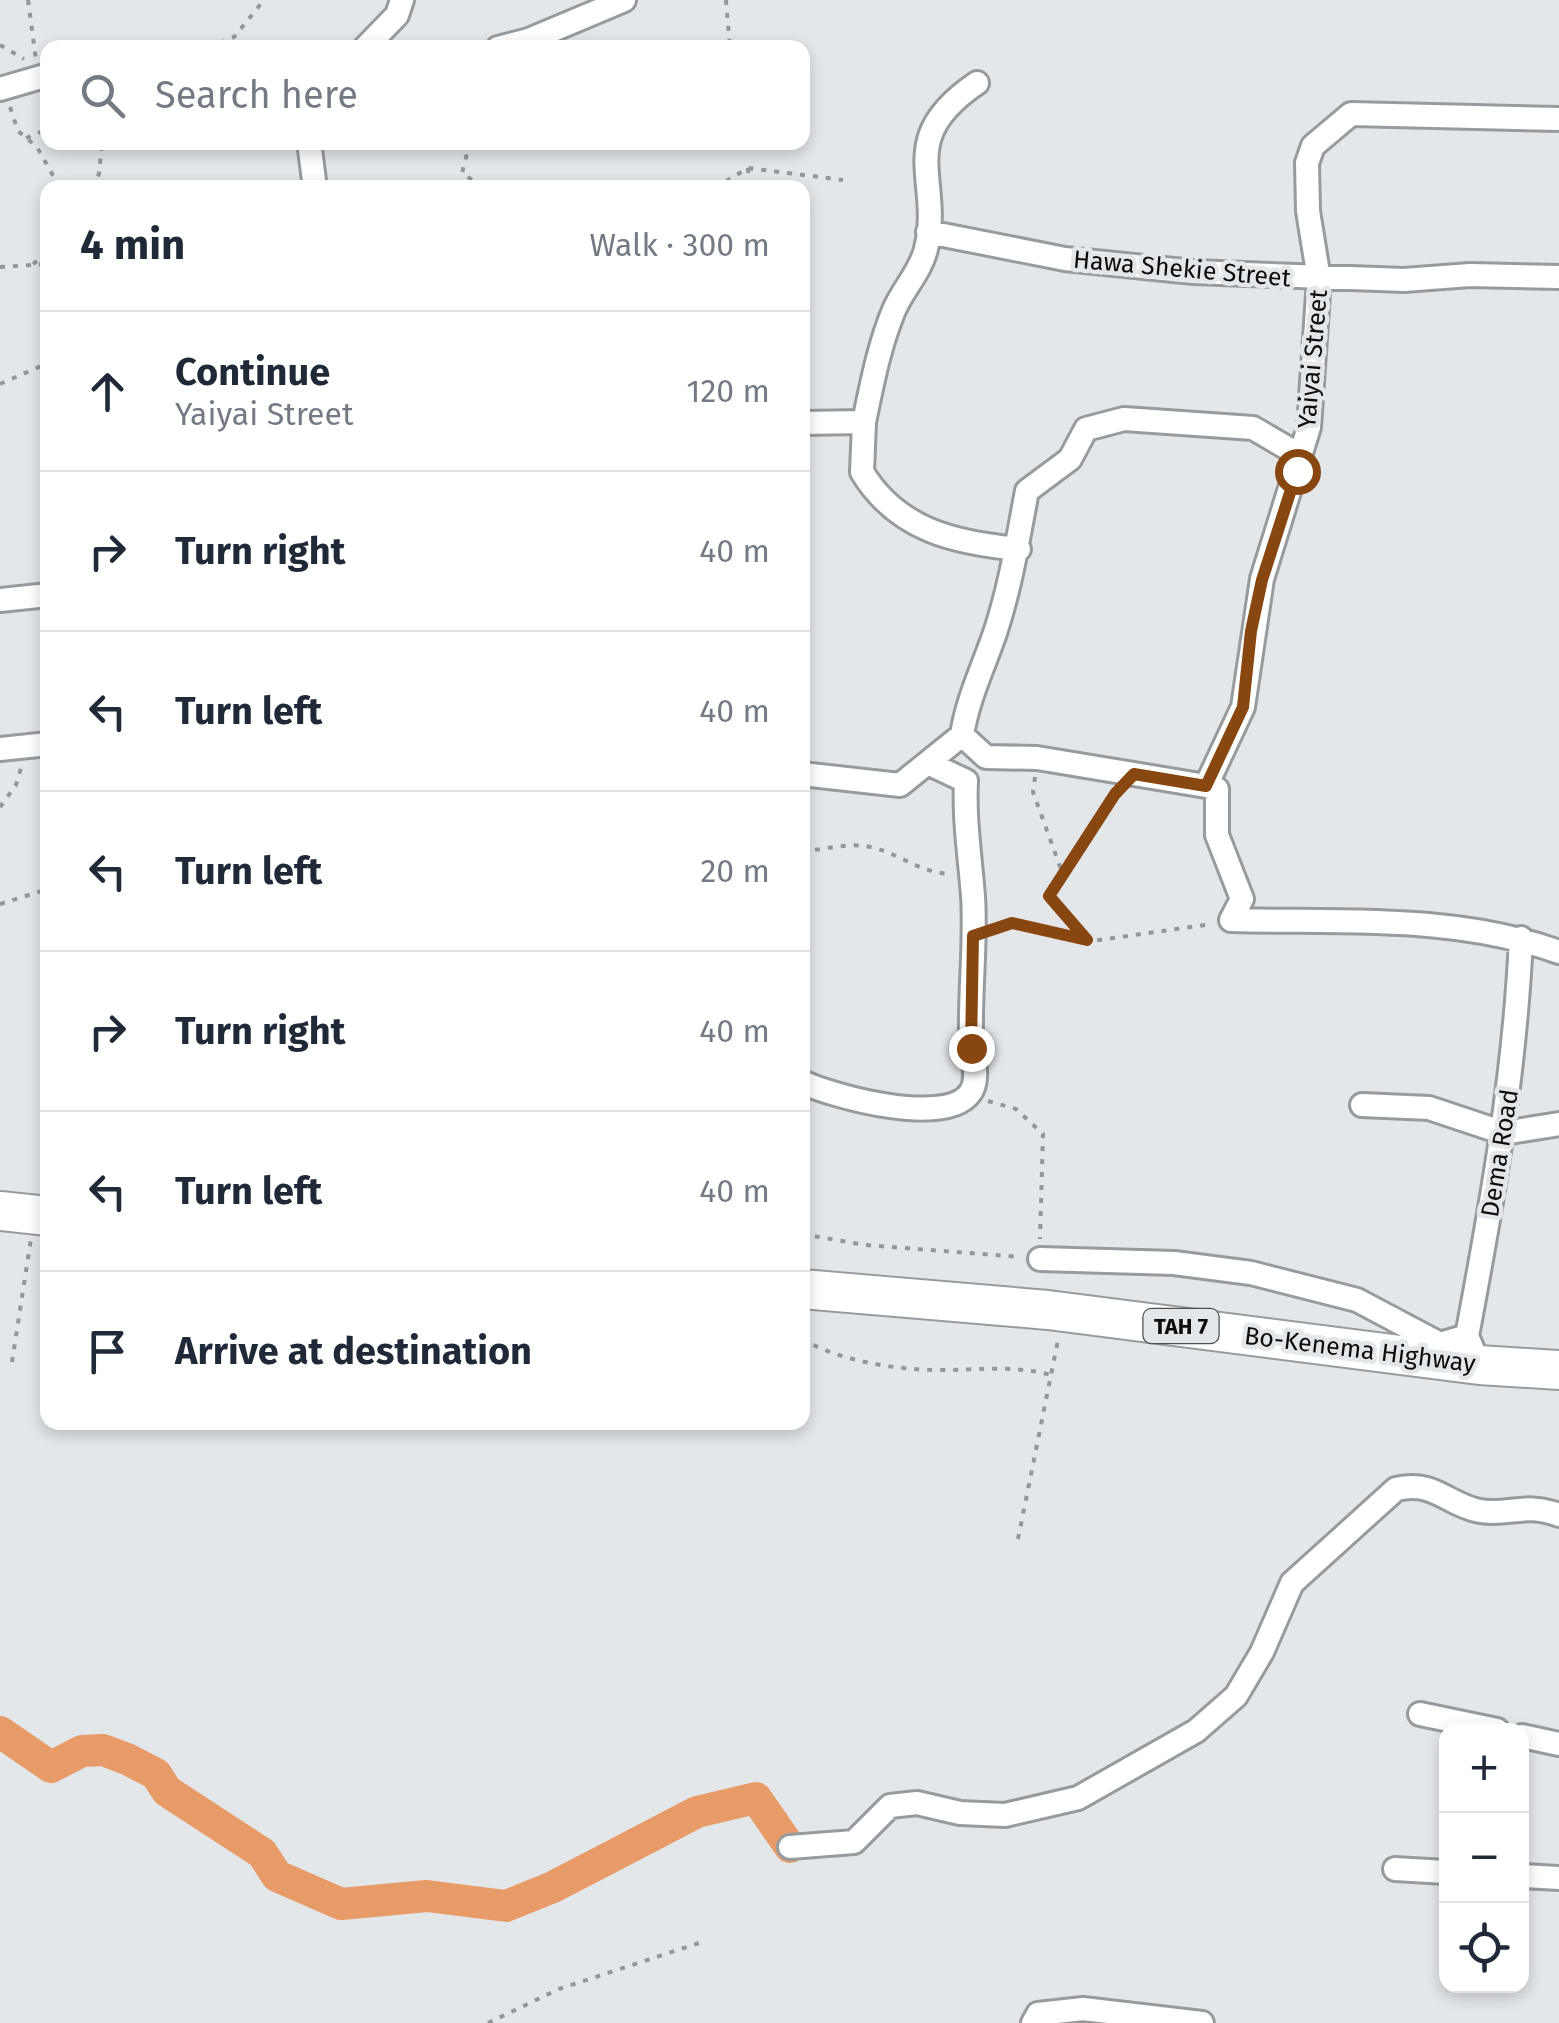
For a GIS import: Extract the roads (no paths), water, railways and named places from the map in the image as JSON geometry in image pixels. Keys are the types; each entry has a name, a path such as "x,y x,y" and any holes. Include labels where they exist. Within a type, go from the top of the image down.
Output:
{"highway":[{"name":"Bo-Kenema Highway","path":"810,1290 1473,1350 1559,1370"}],"street":[{"path":"373,40 397,15 402,0"},
{"path":"529,40 624,0"},
{"path":"2,89 40,78"},
{"path":"977,83 942,115 928,142 924,168 928,232 919,267 901,294 881,346 864,422 862,472 893,510 961,544 1019,549"},
{"name":"Yaiyai Street","path":"1206,786 1243,707 1251,631 1262,580 1309,427 1320,279 1308,211 1307,163 1314,146 1351,114 1559,119"},
{"path":"309,150 314,180"},
{"name":"Hawa Shekie Street","path":"928,232 1065,260 1320,279 1559,277"},
{"path":"810,775 900,785 962,735 968,703 996,630 1019,549 1027,491 1070,458 1086,429 1124,419 1253,428 1301,456"},
{"path":"810,424 864,422"},
{"path":"0,600 40,596"},
{"path":"962,735 986,757 1038,758 1217,789 1217,835 1242,899 1231,920 1429,924 1521,938 1559,952"},
{"path":"0,749 38,745"},
{"path":"810,1085 837,1096 905,1109 951,1106 969,1096 976,1083 971,1048 973,936 966,782 986,757"},
{"path":"930,764 966,782"},
{"name":"Dema Road","path":"1473,1350 1516,1035 1521,938"},
{"path":"1362,1105 1429,1108 1504,1133 1559,1124"},
{"path":"1040,1259 1174,1263 1252,1273 1358,1300 1440,1344 1473,1350"},
{"path":"790,1846 854,1842 890,1806 917,1803 960,1813 1005,1815 1078,1798 1170,1746 1236,1696 1262,1652 1292,1583 1396,1489 1438,1490 1482,1512 1536,1506 1559,1515"},
{"path":"1420,1714 1463,1723"},
{"path":"1529,1738 1559,1744"},
{"path":"1395,1870 1439,1872"},
{"path":"1529,1876 1559,1878"},
{"path":"1036,2019 1083,2009 1202,2023"}],"waterway":[{"path":"0,1732 51,1767 82,1751 103,1750 127,1759 156,1774 167,1791 262,1853 277,1876 341,1904 427,1896 506,1906 553,1887 697,1812 756,1798 790,1847"}]}
